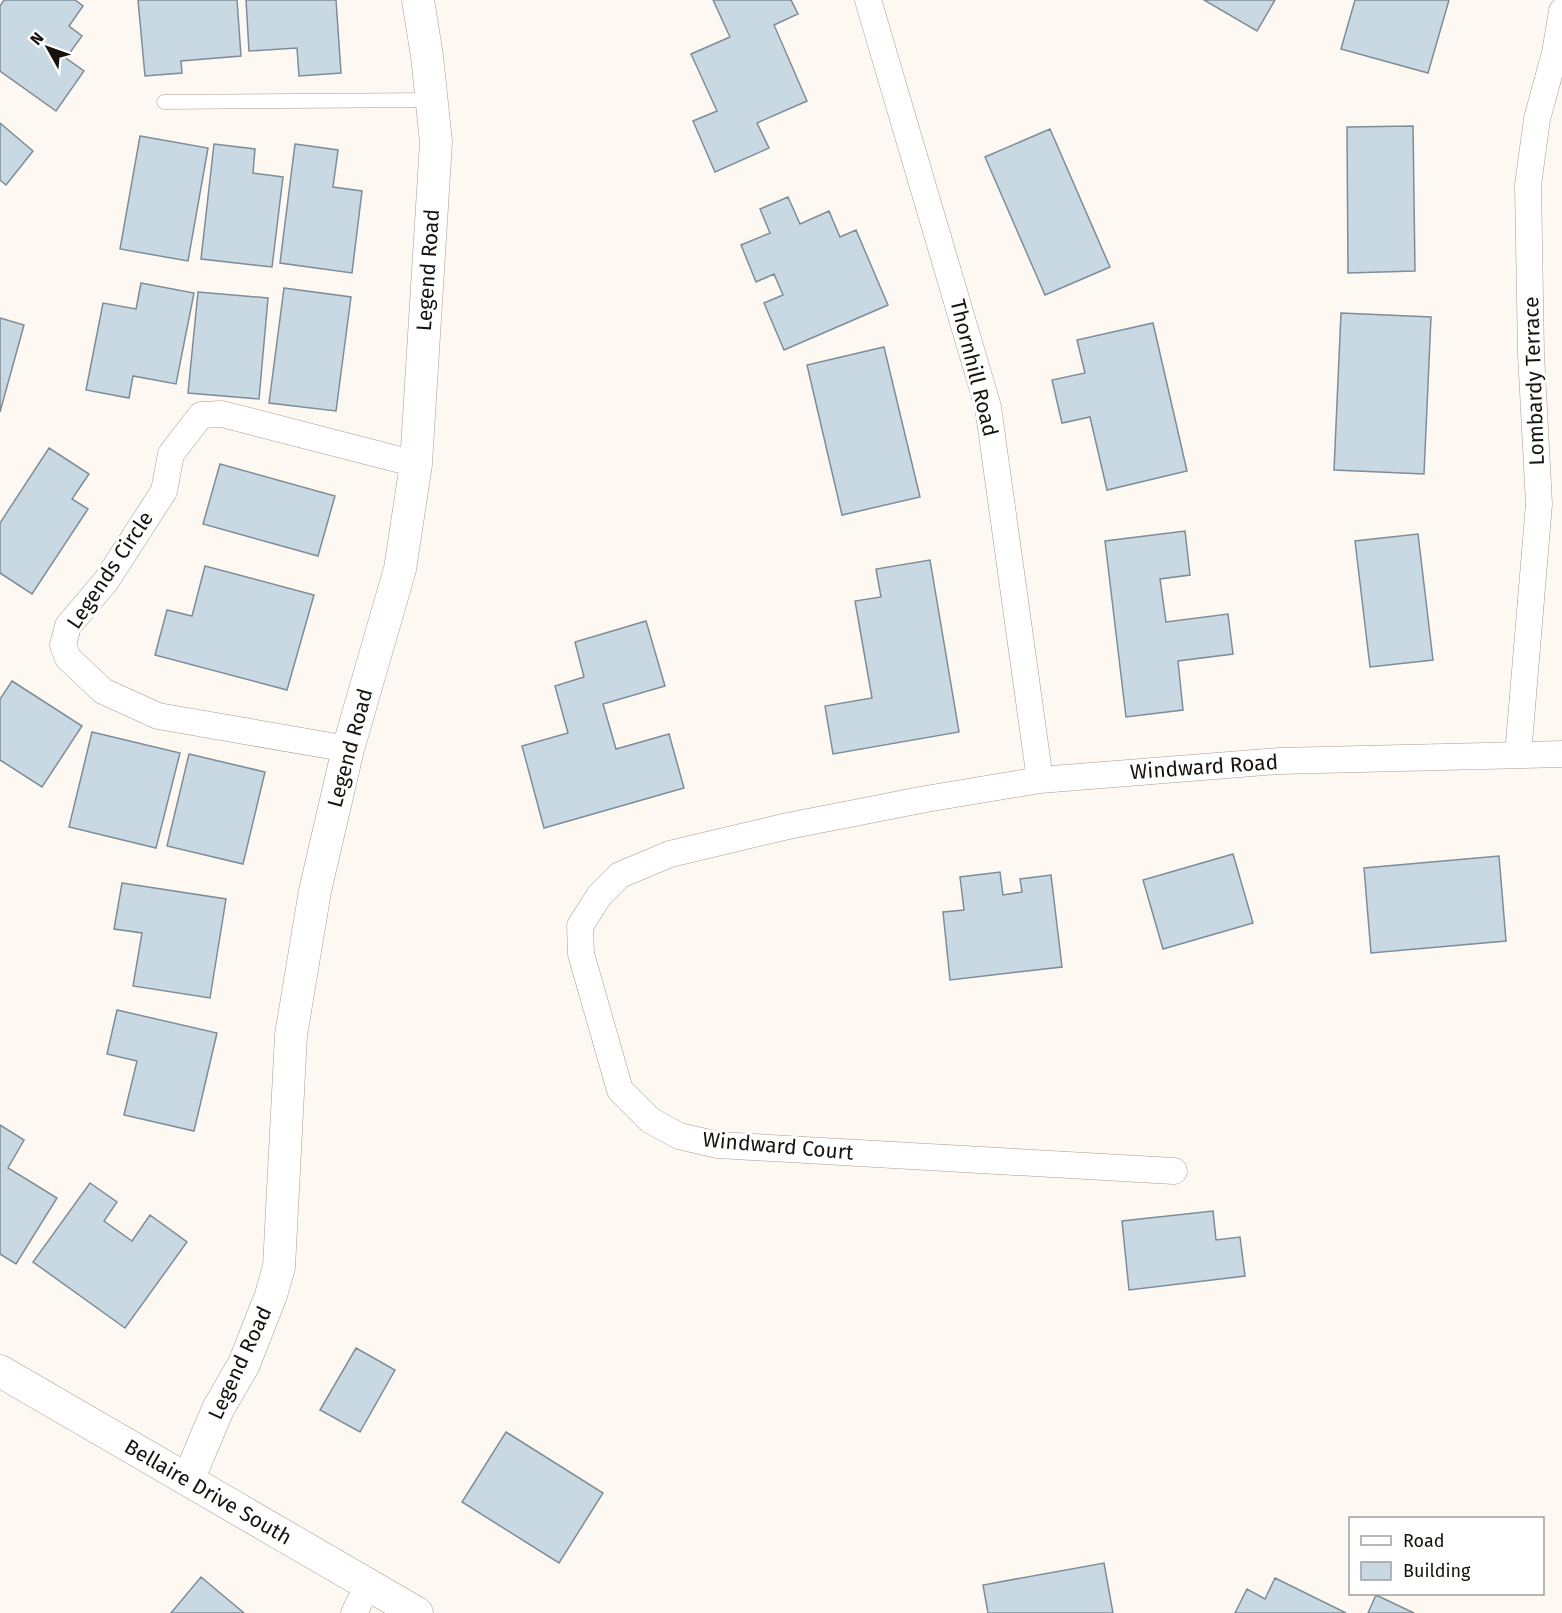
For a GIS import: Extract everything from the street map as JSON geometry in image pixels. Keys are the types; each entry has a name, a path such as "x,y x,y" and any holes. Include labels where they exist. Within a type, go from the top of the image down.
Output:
{"street":[{"name":"Legend Road","path":"188,1480 218,1409 244,1364 279,1267 291,1035 315,891 348,749 400,569 416,464 436,142 427,56 418,0"},
{"name":"Thornhill Road","path":"868,0 988,407 1040,780"},
{"name":"Lombardy Terrace","path":"1518,755 1539,504 1531,354 1528,185 1537,119 1555,53 1562,11"},
{"name":"Legends Circle","path":"348,749 158,716 102,691 68,658 63,645 68,626 106,582 164,491 171,454 201,415 222,414 416,464"},
{"name":"Windward Road","path":"849,814 926,798 1040,780 1279,760 1562,754"},
{"name":"Windward Court","path":"849,814 670,854 620,875 599,896 580,926 581,954 620,1090 650,1120 679,1136 718,1145 1174,1171"},
{"name":"Bellaire Drive South","path":"0,1371 417,1613"},
{"path":"354,1613 368,1585"}],"lane":[{"path":"164,102 431,100"}],"building":[{"path":"4,0 75,0 83,6 69,26 82,36 66,58 84,71 56,111 0,71 0,6"},
{"path":"138,0 237,0 241,56 181,61 182,73 145,76"},
{"path":"246,0 336,0 341,73 299,76 297,48 249,51"},
{"path":"713,0 791,0 798,14 774,25 807,101 757,123 769,148 715,172 693,121 717,111 691,54 730,37"},
{"path":"1204,0 1275,0 1257,31"},
{"path":"1355,0 1449,0 1428,73 1341,49"},
{"path":"0,123 33,151 6,185 0,180"},
{"path":"1413,126 1415,271 1348,273 1347,127"},
{"path":"1050,129 1110,267 1045,295 985,157"},
{"path":"140,136 208,148 188,261 120,249"},
{"path":"214,144 255,149 253,173 283,177 272,267 201,259"},
{"path":"295,144 338,150 333,187 362,191 352,273 280,263"},
{"path":"788,197 800,224 829,211 840,237 856,230 888,305 784,350 764,303 783,295 774,274 756,282 741,245 770,233 760,209"},
{"path":"141,283 194,293 176,384 133,376 129,398 86,390 103,303 136,309"},
{"path":"284,288 351,297 336,411 269,403"},
{"path":"198,292 268,298 259,399 188,393"},
{"path":"1341,313 1431,317 1424,474 1334,470"},
{"path":"0,318 24,325 0,412"},
{"path":"1153,323 1187,471 1107,490 1090,417 1062,423 1052,380 1085,373 1077,340"},
{"path":"884,347 920,497 842,515 807,365"},
{"path":"49,448 89,474 72,499 88,509 32,594 0,573 0,523"},
{"path":"220,464 335,496 318,556 203,524"},
{"path":"1185,531 1190,575 1160,579 1166,622 1228,614 1233,654 1178,661 1183,710 1126,717 1105,541"},
{"path":"1418,534 1433,660 1370,667 1355,541"},
{"path":"930,560 959,732 833,754 825,706 872,698 855,601 881,597 876,569"},
{"path":"205,566 314,595 287,690 155,655 167,610 192,616"},
{"path":"646,621 665,686 603,704 616,749 669,734 684,788 544,828 522,746 568,733 555,686 584,677 575,642"},
{"path":"12,681 82,726 42,787 0,760 0,699"},
{"path":"92,732 180,753 156,848 69,827"},
{"path":"189,754 265,772 243,864 167,846"},
{"path":"1233,854 1253,923 1163,949 1143,880"},
{"path":"1499,856 1506,941 1371,953 1364,868"},
{"path":"1000,872 1003,895 1022,892 1020,879 1051,875 1062,967 950,980 943,912 964,910 960,877"},
{"path":"122,883 226,899 210,998 133,986 142,933 114,929"},
{"path":"117,1010 217,1033 194,1131 124,1115 137,1061 107,1054"},
{"path":"0,1125 24,1140 8,1168 57,1198 16,1264 0,1254"},
{"path":"90,1183 117,1202 104,1221 132,1241 150,1215 187,1242 125,1328 33,1262"},
{"path":"1213,1211 1216,1240 1240,1237 1245,1276 1129,1290 1122,1221"},
{"path":"356,1348 395,1370 360,1432 320,1410"},
{"path":"506,1432 603,1493 559,1563 462,1502"},
{"path":"1104,1563 1113,1613 988,1613 983,1585"},
{"path":"201,1577 244,1613 171,1613"},
{"path":"1275,1578 1346,1613 1235,1613 1247,1589 1265,1599"},
{"path":"1376,1595 1414,1613 1368,1613"}]}
